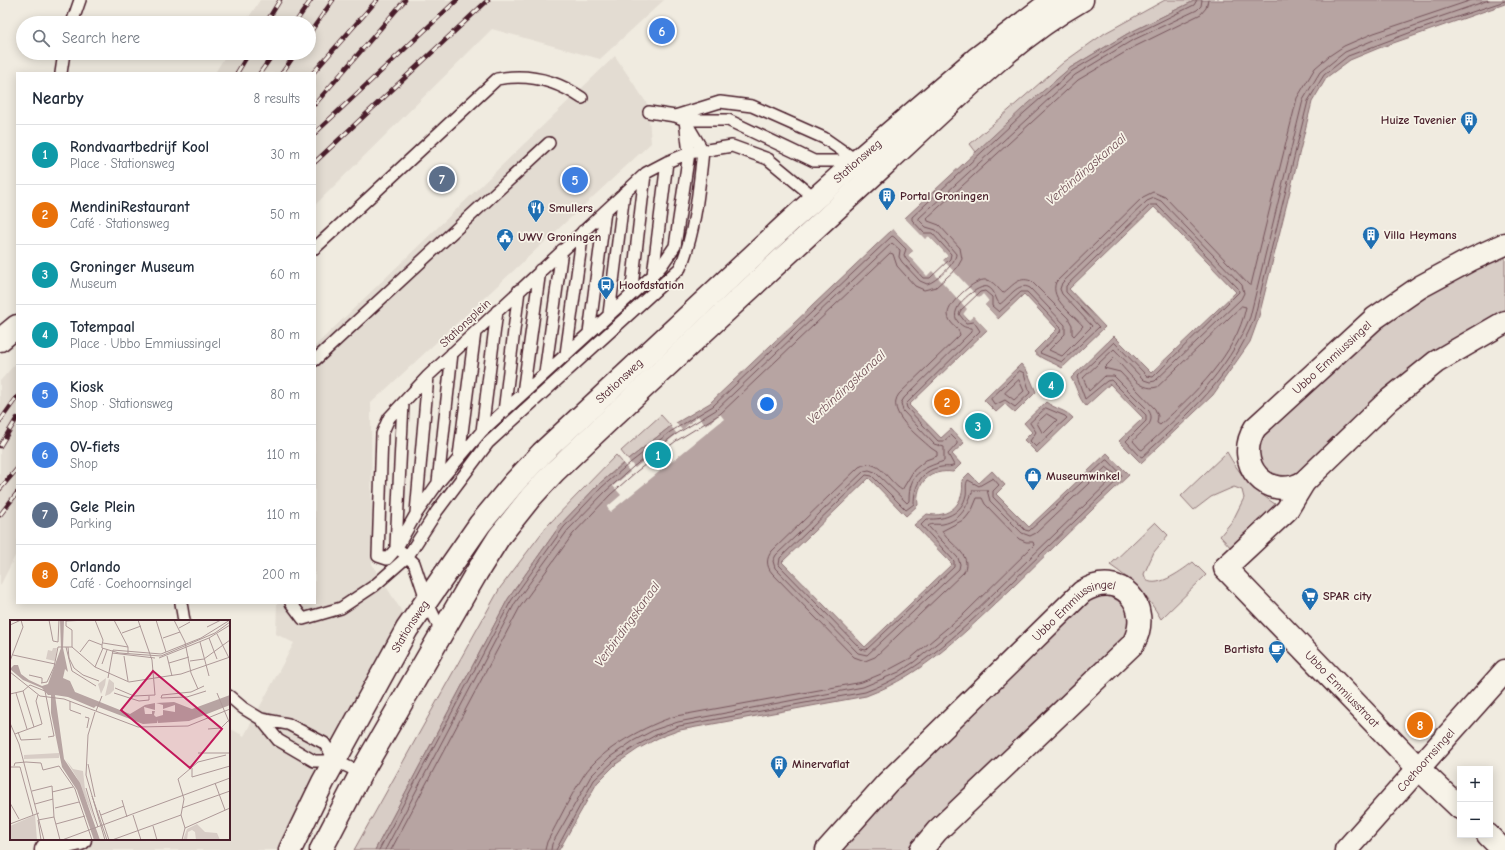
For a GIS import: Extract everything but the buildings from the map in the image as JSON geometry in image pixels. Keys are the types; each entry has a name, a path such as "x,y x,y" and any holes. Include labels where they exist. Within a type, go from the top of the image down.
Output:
{"main road":[{"name":"Stationsweg","path":"290,850 323,782 407,629 426,599 480,524 514,483 542,453 815,198 976,59 1053,0"},
{"name":"Stationsweg","path":"321,850 361,774 442,633 500,537 530,498 554,472 617,413 991,67 1038,28 1082,0"},
{"name":"Ubbo Emmiussingel","path":"1304,482 1289,488 1280,489 1272,487 1258,477 1252,469 1247,450 1251,435 1255,428 1375,318 1420,287 1470,260 1505,244"},
{"name":"Ubbo Emmiussingel","path":"1225,568 1287,510 1304,482 1394,395 1436,362 1505,322"},
{"path":"0,340 16,327"},
{"name":"Ubbo Emmiusstraat","path":"1225,568 1418,768 1457,805"},
{"name":"Ubbo Emmiussingel","path":"827,850 886,783 1082,592 1099,584 1108,584 1124,590 1136,602 1141,618 1140,627 1133,644 937,831 920,850"},
{"name":"Coehoornsingel","path":"1346,850 1505,671"},
{"path":"1491,838 1503,850"},
{"path":"46,850 49,846 76,840"}],"lane":[{"path":"74,16 80,0"},
{"path":"61,72 63,60"},
{"path":"316,247 497,79 508,77 541,78 582,98"},
{"path":"680,118 720,102 752,106 824,138 857,161"},
{"path":"649,112 680,118 728,120 814,161 857,161"},
{"path":"292,604 303,619 341,608 374,586 408,556 438,511 488,443 680,268 685,256 698,190 703,151 680,118"},
{"path":"396,549 416,514 459,456 482,432 545,373 653,275 675,246 689,153 680,118"},
{"path":"316,359 549,143"},
{"name":"Stationsplein","path":"396,549 387,559 378,556 382,434 388,418 452,353 645,174 667,162 689,153 732,146 768,159 815,198"},
{"path":"815,198 848,198 857,161"},
{"path":"653,275 667,162"},
{"path":"631,295 645,174"},
{"path":"610,314 624,193"},
{"path":"590,333 605,211"},
{"path":"566,354 583,231"},
{"path":"545,373 562,250"},
{"path":"524,393 540,270"},
{"path":"504,412 519,290"},
{"path":"482,432 497,311"},
{"path":"459,456 475,332"},
{"path":"438,483 452,353"},
{"path":"416,514 428,376"},
{"path":"396,549 403,403"},
{"path":"396,549 408,556 414,564 426,599 442,633"},
{"path":"181,604 184,620"},
{"path":"230,697 243,708 261,719 278,740 314,761 336,760"},
{"path":"261,719 288,724 324,743 336,760 361,774"}],"shaded area":[{"path":"260,0 664,0 600,59 492,29 316,204 316,72 216,72 223,60 316,60 316,16 250,16"},
{"path":"1165,0 1196,0 1127,34 1070,68 976,152 970,144 1064,62 1105,33"},
{"path":"615,56 648,105 651,143 371,403 372,564 406,618 311,785 279,850 34,850 51,840 230,840 230,729 244,736 294,643 276,634 277,604 316,604 316,345"},
{"path":"1505,250 1505,314 1298,475 1280,475 1269,471 1264,467 1259,456 1261,433 1337,361 1424,292"},
{"path":"16,363 16,554 0,586 0,381"},
{"path":"661,415 671,426 628,460 621,451"},
{"path":"1227,452 1237,469 1249,483 1278,506 1233,550 1220,536 1233,520 1244,498 1242,490 1234,487 1211,497 1194,510 1181,496"},
{"path":"616,455 623,463 599,484 561,524 508,599 375,850 354,850 500,588 547,526"},
{"path":"1155,522 1168,535 1154,552 1144,574 1146,580 1157,582 1164,580 1193,562 1206,575 1161,619 1151,603 1139,589 1110,565"},
{"path":"1107,595 1121,603 1128,612 1130,624 1128,639 913,850 835,850 1088,598"}],"water":[{"name":"Verbindingskanaal","path":"1196,0 1505,0 1505,4 1379,48 1350,60 1327,77 1312,102 1258,320 1250,342 1213,395 1141,463 1119,441 1143,418 1110,384 1086,406 1081,400 1071,378 1114,336 1151,373 1236,292 1154,207 1069,289 1105,327 1062,368 1040,357 1034,352 1057,329 1024,294 998,319 985,305 989,301 983,295 963,314 968,320 974,316 987,330 909,405 941,438 951,429 964,443 952,454 961,464 953,472 938,473 931,475 926,479 919,490 918,505 906,516 869,478 782,562 865,647 952,564 914,525 927,514 942,514 949,512 954,508 961,496 963,488 962,480 969,473 979,483 992,471 1005,485 996,494 1029,527 1107,453 1129,475 961,636 926,664 887,687 866,696 680,730 658,738 616,764 597,783 559,850 375,850 508,599 561,524 599,484 671,426 710,403 893,229 913,251 908,255 927,275 948,256 929,236 925,240 905,218 1022,109 1070,68 1127,34"},
{"path":"1021,364 1027,371 1036,392 1015,413 1005,404 996,412 984,400"},
{"path":"1046,402 1067,413 1073,418 1037,453 1024,440 1032,432 1024,423"}],"pier":[{"path":"905,218 925,239 929,236 948,256 943,260 979,298 983,294 989,301 985,305 998,319 997,320 983,306 986,301 983,297 966,314 969,317 975,314 989,328 987,330 974,316 969,320 963,314 967,309 932,271 927,276 908,255 913,251 893,229 894,228 914,250 911,256 927,273 945,256 929,239 924,241 903,220"},
{"path":"720,414 724,419 610,512 607,507 621,495 613,486 630,472 622,462 626,458 635,468 677,434 670,425 675,422 682,430 698,416 706,426"}],"railway":[{"path":"270,16 280,0"},
{"path":"300,16 311,0"},
{"path":"316,24 333,0"},
{"path":"314,72 377,0"},
{"path":"316,103 405,0"},
{"path":"316,132 457,0"},
{"path":"316,161 488,0"},
{"path":"238,72 245,60"},
{"path":"261,72 269,60"},
{"path":"283,72 291,60"},
{"path":"0,421 16,398"},
{"path":"0,446 16,420"},
{"path":"0,489 16,470"},
{"path":"0,515 16,494"}],"place":[{"name":"OV-fiets","path":"662,31"},
{"name":"Huize Tavenier","path":"1469,135"},
{"name":"Gele Plein","path":"442,179"},
{"name":"Kiosk","path":"575,180"},
{"name":"Portal Groningen","path":"887,211"},
{"name":"Smullers","path":"536,223"},
{"name":"Villa Heymans","path":"1371,250"},
{"name":"UWV Groningen","path":"505,252"},
{"name":"Hoofdstation","path":"606,300"},
{"name":"Totempaal","path":"1051,385"},
{"name":"MendiniRestaurant","path":"947,402"},
{"name":"Groninger Museum","path":"978,426"},
{"name":"Rondvaartbedrijf Kool","path":"658,455"},
{"name":"Museumwinkel","path":"1033,491"},
{"name":"SPAR city","path":"1310,611"},
{"name":"Bartista","path":"1277,664"},
{"name":"Orlando","path":"1420,725"},
{"name":"Minervaflat","path":"779,779"}]}
